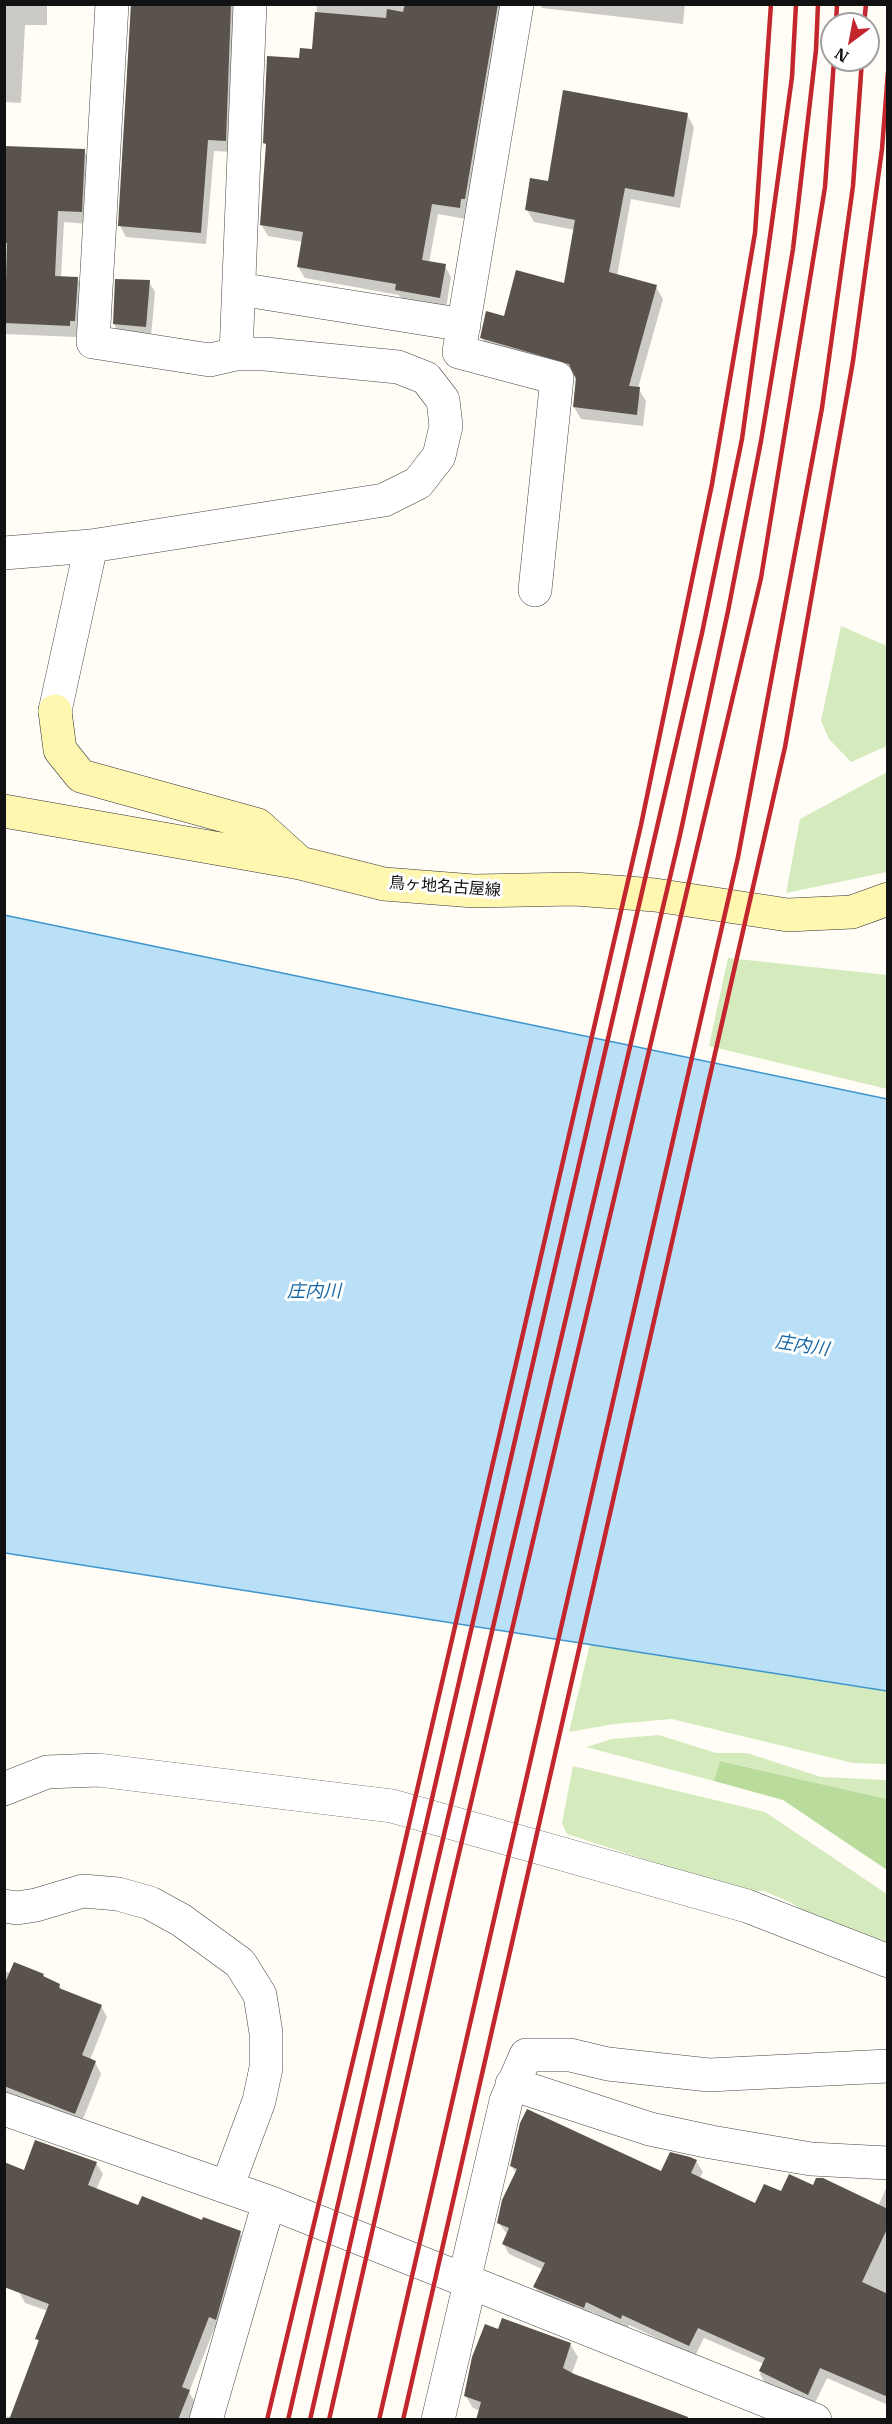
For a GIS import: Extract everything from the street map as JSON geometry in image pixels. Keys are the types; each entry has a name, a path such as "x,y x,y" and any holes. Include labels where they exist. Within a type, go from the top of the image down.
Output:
{"main road":[{"path":"55,711 60,750 81,776 258,825 300,863"},
{"name":"鳥ヶ地名古屋線","path":"4,811 300,863 384,884 474,891 574,889 655,895 788,915 852,912 888,899"}],"street":[{"path":"4,553 91,546 384,500 418,483 440,456 446,426 443,400 426,378 386,366 265,354 236,354 210,360 93,342 112,4"},
{"path":"236,354 250,4"},
{"path":"517,4 459,352 556,378 535,590"},
{"path":"239,289 464,325"},
{"path":"55,711 91,546"},
{"path":"4,1789 47,1772 98,1770 392,1806 747,1906 888,1961"},
{"path":"4,1906 17,1908 36,1905 83,1891 118,1894 150,1903 181,1920 240,1963 260,1995 266,2033 266,2067 259,2101 227,2187"},
{"path":"438,2420 506,2101 526,2055 570,2055 608,2064 710,2075 888,2066"},
{"path":"512,2084 650,2128 701,2139 811,2159 888,2163"},
{"path":"4,2109 269,2202 814,2420"},
{"path":"206,2420 269,2202"}],"green space":[{"path":"841,626 887,646 887,746 851,762 829,739 821,721"},
{"path":"887,772 887,872 786,893 800,819"},
{"path":"728,958 887,975 887,1089 709,1046"},
{"path":"590,1644 887,1691 887,1764 853,1763 672,1719 614,1724 569,1732"},
{"path":"659,1735 716,1753 747,1753 821,1777 887,1780 887,1799 721,1761 714,1781 586,1747 612,1739"},
{"path":"720,1761 887,1799 887,1870 783,1800 714,1781"},
{"path":"573,1766 765,1812 887,1894 887,1947 813,1917 792,1903 764,1891 742,1891 567,1834 562,1823"}],"water":[{"name":"庄内川","path":"4,915 887,1099 887,1691 5,1553"}],"building":[{"path":"131,4 231,4 226,141 208,140 201,233 118,226"},
{"path":"405,4 498,4 465,199 461,199 460,208 432,204 422,260 446,264 440,298 395,290 396,284 297,267 303,232 260,225 266,144 263,143 267,56 299,58 300,48 312,49 315,12 386,18 387,9 403,12"},
{"path":"563,90 688,113 674,197 625,188 609,272 657,285 629,386 640,387 637,415 573,407 576,379 569,364 480,338 486,311 504,316 516,270 564,283 575,220 525,210 530,178 548,181"},
{"path":"4,146 85,149 82,212 58,211 55,276 78,277 75,321 70,321 70,326 5,323 7,243 4,243"},
{"path":"115,279 150,280 146,327 113,324"},
{"path":"14,1962 44,1974 43,1976 60,1984 59,1988 102,2005 82,2055 96,2061 75,2114 4,2086 4,1985"},
{"path":"527,2109 661,2171 670,2152 690,2157 697,2160 691,2173 755,2203 764,2184 781,2191 789,2174 813,2185 816,2178 823,2178 888,2209 888,2227 862,2282 888,2294 888,2397 820,2368 808,2395 759,2371 765,2358 698,2328 689,2346 622,2315 621,2319 586,2302 584,2308 533,2287 545,2263 502,2244 509,2228 497,2223 502,2200 517,2169 510,2166 520,2123"},
{"path":"35,2140 97,2162 88,2185 138,2205 142,2196 202,2220 203,2217 241,2231 216,2320 209,2317 182,2387 190,2390 178,2420 9,2420 39,2340 35,2339 49,2304 4,2287 4,2162 24,2170"},
{"path":"502,2318 571,2343 563,2368 688,2417 687,2420 476,2420 481,2402 464,2396 472,2357 485,2324 498,2329"}],"railway":[{"path":"267,2420 395,1885 641,825 712,484 755,233 771,4"},
{"path":"288,2420 702,633 742,439 792,77 796,4"},
{"path":"310,2420 429,1898 680,835 728,611 761,441 793,249 816,50 818,4"},
{"path":"837,4 837,12"},
{"path":"865,12 866,4"},
{"path":"329,2420 447,1904 761,578 825,187 833,72"},
{"path":"379,2420 738,857 822,408 853,186 861,72"},
{"path":"403,2420 785,747 853,361 882,149 888,72"}]}
